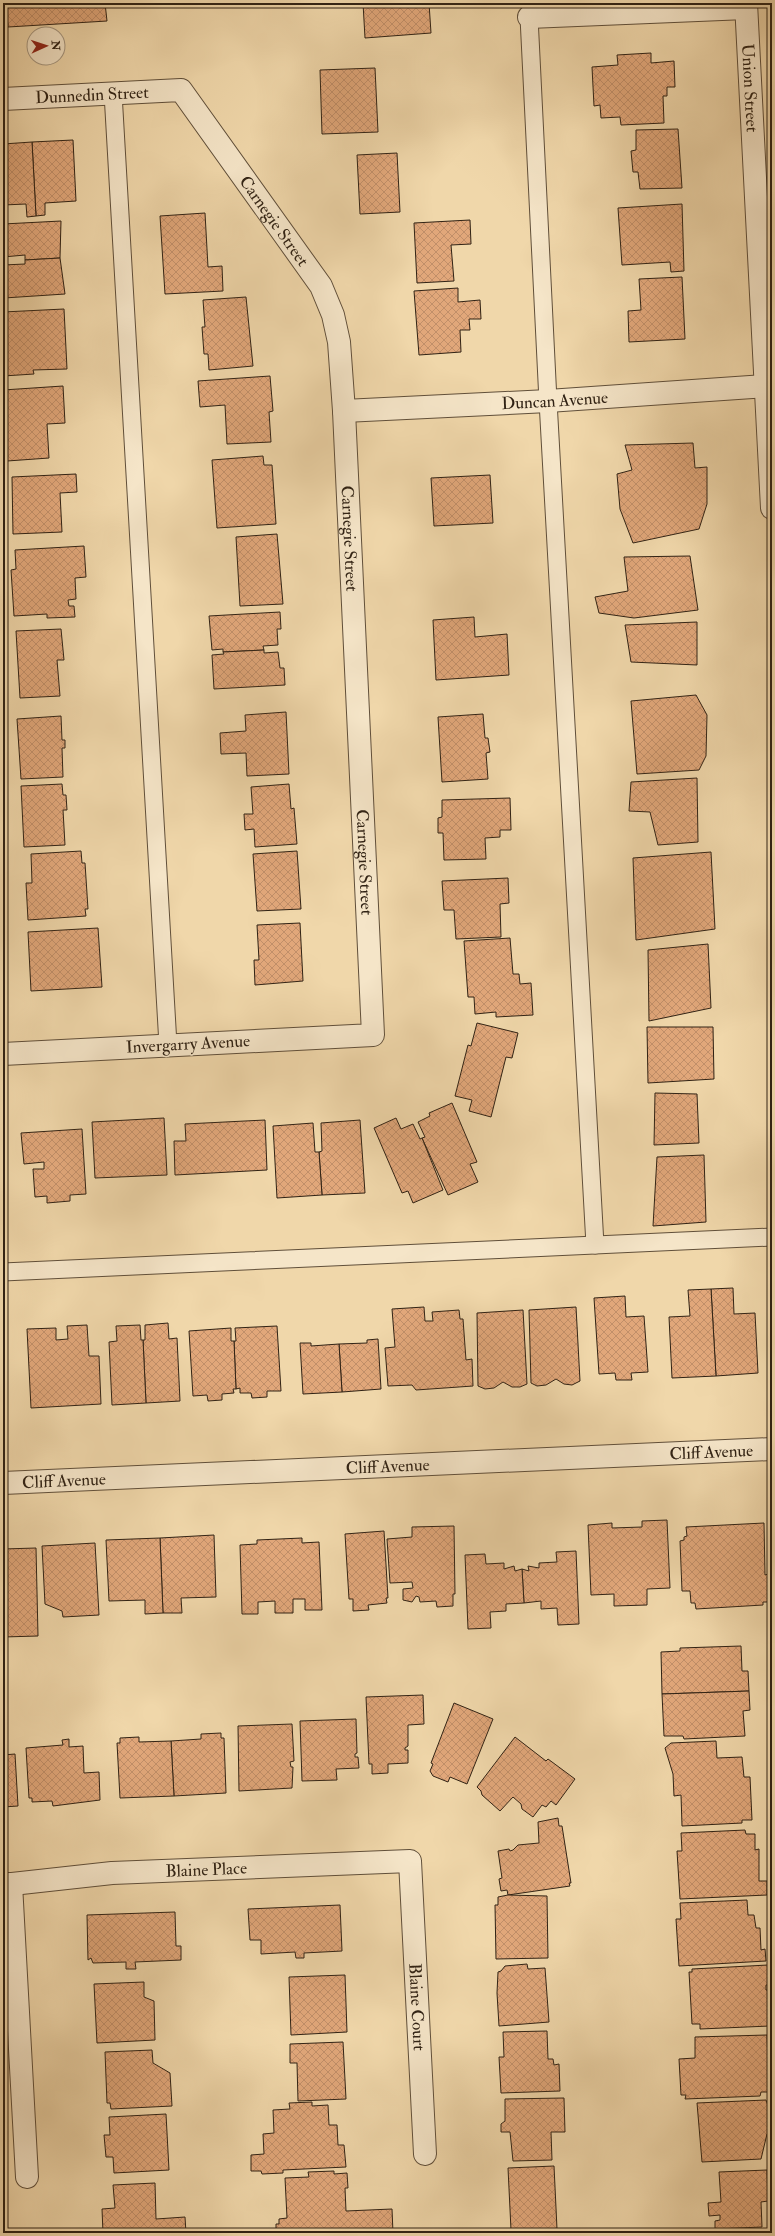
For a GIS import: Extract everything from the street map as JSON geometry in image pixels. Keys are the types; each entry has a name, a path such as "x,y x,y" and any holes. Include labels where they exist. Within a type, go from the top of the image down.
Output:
{"street":[{"path":"529,18 746,6"},
{"name":"Union Street","path":"746,6 768,343 766,386 772,508"},
{"name":"Dunnedin Street","path":"3,99 181,90"},
{"name":"Carnegie Street","path":"181,90 321,286 333,315 339,342 344,411 373,1035"},
{"name":"Duncan Avenue","path":"344,411 548,401 766,386"},
{"name":"Invergarry Avenue","path":"3,1054 373,1035"},
{"name":"Cliff Avenue","path":"3,1483 772,1449"},
{"name":"Blaine Place","path":"7,1884 112,1873 410,1861"},
{"name":"Blaine Court","path":"410,1861 425,2154"},
{"path":"7,1884 27,2177"}],"lane":[{"path":"529,18 548,401 595,1245"},
{"path":"113,93 168,1045"},
{"path":"3,1272 772,1237"}],"building":[{"path":"6,3 105,3 107,21 8,27"},
{"path":"363,3 429,3 431,33 365,38"},
{"path":"651,53 651,63 674,61 675,87 667,87 667,96 663,96 664,123 621,125 620,117 601,118 600,105 594,106 592,67 618,65 617,55"},
{"path":"375,68 378,132 322,134 320,70"},
{"path":"678,129 682,188 640,189 638,172 633,172 631,151 636,150 636,130"},
{"path":"73,140 76,201 45,203 45,215 36,216 32,142"},
{"path":"32,142 36,216 27,217 26,204 3,205 3,144"},
{"path":"397,153 400,212 360,214 357,155"},
{"path":"682,204 684,271 671,272 670,262 622,265 618,208"},
{"path":"205,213 208,267 222,266 223,291 165,294 160,216"},
{"path":"470,220 471,244 451,245 454,281 417,283 414,223"},
{"path":"61,221 60,258 25,260 25,255 3,257 3,224"},
{"path":"60,258 65,294 4,298 3,265 25,264 25,260"},
{"path":"682,277 685,339 629,342 628,311 641,310 639,279"},
{"path":"458,288 458,302 480,300 481,319 469,319 470,330 460,330 461,352 419,355 414,291"},
{"path":"246,297 253,366 209,370 208,354 204,354 202,327 205,327 203,300"},
{"path":"64,309 67,369 33,370 34,374 3,376 3,312"},
{"path":"270,376 273,411 269,412 271,442 227,444 225,405 200,407 198,381"},
{"path":"63,386 65,423 47,424 49,458 7,461 3,390"},
{"path":"693,443 695,468 707,467 707,504 699,529 633,543 620,509 617,474 632,470 625,445"},
{"path":"263,456 264,465 272,465 276,524 217,528 212,460"},
{"path":"76,474 77,492 60,493 62,532 13,534 12,477"},
{"path":"490,475 493,523 434,526 431,478"},
{"path":"277,534 283,604 240,606 236,537"},
{"path":"84,546 86,577 75,578 76,599 68,600 69,606 74,606 75,617 47,618 47,614 14,616 11,570 16,569 15,550"},
{"path":"690,556 698,610 634,618 599,613 595,597 628,591 624,557"},
{"path":"280,612 281,629 277,629 278,645 263,646 264,650 223,652 223,649 212,650 209,616"},
{"path":"474,617 475,637 507,634 509,675 436,680 433,620"},
{"path":"697,622 697,665 631,662 625,625"},
{"path":"61,629 64,660 57,660 60,696 20,698 16,631"},
{"path":"264,650 264,653 278,652 280,668 284,668 285,685 214,689 212,655 224,654 223,652"},
{"path":"696,695 707,715 706,756 699,770 637,774 631,701"},
{"path":"286,712 289,774 247,776 246,753 221,754 220,733 246,731 245,715"},
{"path":"483,714 485,738 488,738 490,752 486,753 488,779 442,782 438,717"},
{"path":"61,716 62,740 65,740 65,748 62,748 63,777 21,779 17,719"},
{"path":"697,778 698,842 658,845 650,812 629,811 631,782"},
{"path":"62,784 63,795 66,795 67,810 63,810 65,845 24,847 21,786"},
{"path":"289,784 291,809 294,808 297,844 255,847 254,829 245,830 244,814 253,814 251,787"},
{"path":"510,798 511,830 500,830 500,837 485,838 486,859 444,860 443,833 438,833 438,818 442,817 442,800"},
{"path":"81,851 82,863 85,863 88,909 85,909 86,916 28,920 26,883 32,883 31,854"},
{"path":"297,851 301,909 257,911 253,854"},
{"path":"711,852 715,929 636,940 633,858"},
{"path":"508,878 509,903 500,904 501,937 456,939 454,910 444,910 442,881"},
{"path":"300,923 303,981 255,985 254,960 259,960 257,925"},
{"path":"98,928 102,987 31,991 28,932"},
{"path":"510,938 513,974 519,974 520,984 531,983 533,1015 496,1017 496,1012 475,1014 474,997 468,997 464,941"},
{"path":"708,944 711,1008 649,1021 648,950"},
{"path":"477,1023 518,1033 512,1058 506,1057 491,1117 469,1111 472,1100 455,1096 468,1045 471,1046"},
{"path":"647,1027 713,1027 714,1079 648,1083"},
{"path":"655,1093 697,1094 699,1143 654,1145"},
{"path":"452,1103 477,1162 470,1164 478,1182 448,1195 422,1138 425,1137 418,1122 430,1116 429,1113"},
{"path":"164,1118 167,1175 95,1178 92,1122"},
{"path":"396,1118 401,1129 413,1124 420,1139 422,1138 443,1190 413,1203 408,1191 402,1193 374,1128"},
{"path":"265,1120 267,1170 175,1175 174,1141 186,1141 185,1124"},
{"path":"360,1120 365,1193 322,1195 319,1152 322,1151 321,1123"},
{"path":"313,1123 315,1152 319,1152 322,1195 277,1198 273,1126"},
{"path":"82,1129 86,1194 70,1195 70,1201 47,1203 47,1196 35,1197 33,1169 44,1169 44,1162 24,1164 21,1133"},
{"path":"704,1155 706,1222 653,1226 657,1157"},
{"path":"733,1288 734,1314 755,1313 758,1373 716,1376 711,1289"},
{"path":"711,1289 716,1376 672,1378 669,1317 690,1316 688,1290"},
{"path":"625,1296 626,1317 644,1316 648,1372 631,1373 632,1380 616,1380 615,1373 599,1374 594,1298"},
{"path":"424,1307 425,1321 433,1321 432,1312 459,1310 460,1319 463,1319 466,1360 472,1359 473,1386 416,1390 412,1385 388,1386 385,1348 395,1347 392,1309"},
{"path":"576,1307 580,1381 572,1385 564,1384 556,1379 546,1385 537,1386 531,1383 529,1310"},
{"path":"523,1310 527,1384 520,1387 512,1387 503,1382 494,1388 485,1389 478,1386 477,1313"},
{"path":"168,1323 169,1339 177,1338 180,1401 146,1403 143,1340 145,1340 145,1325"},
{"path":"87,1325 89,1356 99,1356 101,1404 31,1408 27,1329 56,1328 56,1340 68,1339 67,1326"},
{"path":"140,1325 141,1340 143,1340 146,1403 112,1405 109,1342 117,1341 116,1326"},
{"path":"277,1326 281,1391 267,1391 267,1397 252,1398 251,1393 240,1393 240,1388 236,1389 234,1341 236,1341 235,1328"},
{"path":"231,1328 231,1341 234,1341 236,1389 233,1389 234,1393 222,1394 222,1400 208,1401 207,1395 193,1396 189,1331"},
{"path":"378,1339 381,1389 342,1392 339,1344 367,1343 367,1340"},
{"path":"300,1343 311,1343 311,1346 339,1344 342,1392 303,1394"},
{"path":"667,1520 670,1588 647,1589 647,1605 614,1606 614,1594 591,1595 588,1525 612,1523 612,1528 642,1527 642,1521"},
{"path":"764,1523 765,1575 768,1574 770,1602 763,1602 763,1605 696,1609 695,1603 691,1603 690,1591 682,1591 680,1541 684,1540 684,1537 687,1536 686,1527"},
{"path":"454,1526 455,1594 453,1594 453,1606 437,1607 436,1601 420,1602 419,1597 416,1596 412,1602 403,1600 403,1589 413,1588 412,1582 390,1583 387,1539 412,1537 412,1527"},
{"path":"384,1531 388,1598 386,1598 387,1603 368,1605 369,1610 353,1611 353,1599 349,1599 345,1534"},
{"path":"214,1535 216,1597 181,1598 182,1613 163,1613 160,1538"},
{"path":"160,1538 163,1613 145,1614 145,1600 109,1601 106,1540"},
{"path":"302,1538 302,1543 319,1542 322,1610 305,1610 305,1599 293,1599 293,1613 275,1613 275,1601 258,1602 258,1614 242,1614 240,1545 257,1544 257,1540"},
{"path":"95,1543 99,1615 63,1617 62,1611 45,1604 42,1546"},
{"path":"36,1548 38,1636 3,1637 3,1549"},
{"path":"576,1551 579,1624 558,1625 557,1608 541,1609 541,1601 524,1603 522,1569 529,1571 528,1566 539,1568 539,1563 557,1562 556,1552"},
{"path":"485,1554 486,1564 504,1563 504,1569 514,1566 515,1571 522,1569 524,1603 506,1604 506,1611 490,1612 491,1628 468,1629 465,1555"},
{"path":"741,1646 742,1671 748,1671 749,1691 662,1694 661,1652 680,1651 680,1648"},
{"path":"749,1691 750,1710 743,1711 745,1736 684,1739 683,1736 664,1736 662,1694"},
{"path":"423,1695 424,1724 408,1725 408,1746 405,1750 408,1750 408,1763 388,1764 388,1773 372,1774 372,1764 369,1764 366,1697"},
{"path":"454,1703 493,1719 467,1784 450,1777 448,1782 433,1776 430,1771 433,1764 431,1763"},
{"path":"356,1719 357,1753 355,1754 355,1757 358,1757 359,1768 336,1769 337,1780 302,1781 300,1721"},
{"path":"292,1724 294,1761 290,1762 291,1767 293,1767 292,1788 239,1791 238,1726"},
{"path":"221,1733 221,1738 224,1738 226,1793 174,1796 171,1741 201,1739 201,1734"},
{"path":"139,1737 139,1742 171,1741 174,1796 120,1798 117,1743 120,1743 120,1738"},
{"path":"515,1737 546,1761 548,1759 575,1779 556,1805 551,1801 546,1807 542,1805 533,1817 522,1809 521,1804 513,1797 500,1811 482,1795 481,1791 477,1787"},
{"path":"69,1739 69,1747 83,1746 84,1773 99,1772 100,1800 53,1806 52,1801 32,1802 32,1798 29,1798 26,1748 63,1745 62,1740"},
{"path":"716,1741 717,1758 742,1757 744,1777 750,1777 752,1820 742,1820 742,1823 682,1826 681,1795 674,1796 673,1774 665,1748 671,1743"},
{"path":"15,1754 18,1806 3,1807 3,1755"},
{"path":"558,1818 559,1826 562,1826 571,1883 569,1883 570,1886 508,1895 507,1890 501,1891 499,1879 502,1878 498,1851 509,1849 510,1851 518,1845 539,1843 538,1822"},
{"path":"745,1830 746,1834 755,1834 755,1850 759,1849 759,1881 767,1881 767,1895 680,1899 677,1851 682,1851 681,1833"},
{"path":"508,1895 547,1896 548,1958 496,1959 495,1905 498,1905 498,1897"},
{"path":"747,1900 748,1915 754,1915 756,1928 760,1928 761,1950 765,1949 766,1961 679,1966 676,1919 681,1919 680,1903"},
{"path":"340,1905 342,1951 304,1953 304,1958 296,1958 295,1952 261,1954 261,1940 250,1940 248,1909"},
{"path":"175,1912 176,1946 181,1946 181,1960 135,1962 136,1969 126,1969 126,1962 93,1963 91,1958 88,1960 87,1915"},
{"path":"527,1964 528,1969 545,1968 549,2022 499,2026 497,1993 498,1972 505,1966"},
{"path":"768,1965 769,1985 766,1985 766,1990 768,1990 770,2026 700,2029 700,2024 692,2024 689,1972 692,1972 692,1969"},
{"path":"345,1975 347,2032 291,2035 289,1977"},
{"path":"144,1982 144,1997 154,2001 155,2040 97,2043 94,1984"},
{"path":"547,2031 548,2059 553,2059 554,2065 559,2064 560,2091 501,2093 499,2057 504,2057 503,2032"},
{"path":"767,2035 769,2092 761,2092 760,2096 685,2099 686,2095 681,2095 679,2059 695,2058 695,2037"},
{"path":"343,2042 346,2099 298,2101 297,2063 290,2063 290,2044"},
{"path":"152,2050 153,2063 170,2073 172,2106 111,2109 110,2103 107,2103 105,2052"},
{"path":"564,2098 565,2132 551,2132 552,2160 513,2161 510,2132 501,2132 501,2124 505,2121 505,2099"},
{"path":"766,2100 772,2117 772,2134 767,2134 761,2159 702,2162 697,2103"},
{"path":"312,2102 312,2106 328,2105 329,2125 337,2125 338,2145 344,2145 346,2167 283,2170 283,2173 262,2174 261,2171 251,2171 251,2155 264,2154 263,2134 274,2133 273,2110 290,2109 289,2103"},
{"path":"166,2114 169,2170 114,2173 113,2157 106,2157 104,2135 110,2135 109,2117"},
{"path":"554,2166 557,2229 511,2230 508,2168"},
{"path":"767,2170 768,2201 761,2202 762,2227 715,2229 715,2221 720,2220 720,2215 709,2216 708,2203 721,2202 719,2172"},
{"path":"334,2171 334,2174 347,2173 348,2188 345,2188 346,2211 392,2209 393,2233 276,2233 276,2224 279,2224 279,2219 287,2218 285,2178 309,2177 308,2172"},
{"path":"155,2183 156,2219 185,2217 186,2233 103,2233 102,2209 115,2208 113,2185"}]}
